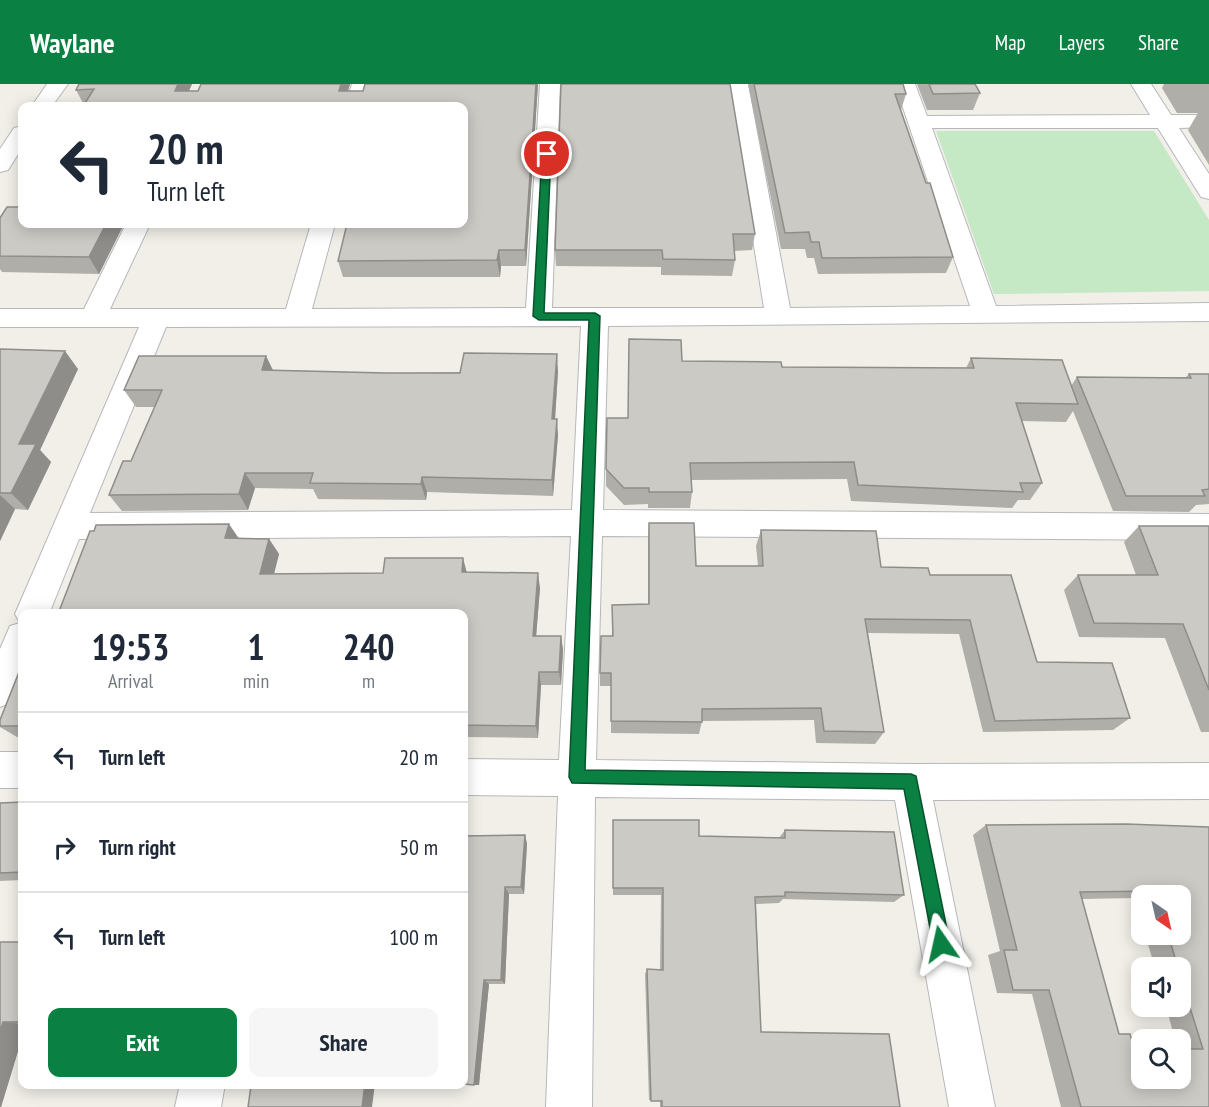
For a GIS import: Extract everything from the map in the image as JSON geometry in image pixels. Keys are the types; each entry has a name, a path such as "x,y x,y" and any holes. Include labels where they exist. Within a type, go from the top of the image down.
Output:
{"street":[{"path":"45,102 58,84"},
{"path":"357,102 362,84"},
{"path":"539,316 550,84"},
{"path":"738,84 779,317"},
{"path":"905,84 986,313"},
{"path":"1141,84 1209,192"},
{"path":"919,122 1209,121"},
{"path":"0,165 18,139"},
{"path":"93,317 136,228"},
{"path":"297,317 322,228"},
{"path":"0,318 779,317 1209,312"},
{"path":"568,1107 577,777 595,316"},
{"path":"34,609 156,318"},
{"path":"69,526 586,523 1209,527"},
{"path":"0,691 18,647"},
{"path":"0,770 18,770"},
{"path":"468,777 911,782 1209,781"},
{"path":"911,782 972,1107"},
{"path":"198,1107 202,1089"}],"green space":[{"path":"936,131 1154,131 1209,220 1209,291 994,294"}],"building":[{"path":"79,84 178,84 175,91 198,91 201,84 341,84 339,91 363,91 365,84 536,84 525,250 499,250 497,260 338,261 346,228 468,228 468,102 86,102 94,89 76,90"},
{"path":"561,84 730,84 755,234 733,234 735,260 663,259 662,250 555,250"},
{"path":"754,84 903,84 906,94 895,94 926,183 930,183 953,257 822,258 819,242 811,242 809,232 785,233"},
{"path":"929,84 975,84 980,93 933,94"},
{"path":"7,207 18,207 18,228 104,228 89,257 0,256 0,218"},
{"path":"629,339 681,340 682,361 781,362 782,367 974,368 971,358 1062,360 1078,404 1016,403 1042,483 1020,483 1023,492 858,485 854,462 690,463 692,492 649,492 649,488 624,488 606,469 607,418 628,418"},
{"path":"0,349 65,351 19,444 36,444 11,493 0,493"},
{"path":"464,353 557,354 552,419 557,419 552,480 422,477 421,484 310,483 313,473 245,473 239,494 109,495 123,461 131,461 162,390 124,390 139,356 266,356 262,370 460,373"},
{"path":"1189,374 1209,374 1209,489 1202,490 1205,496 1126,496 1077,377 1191,378"},
{"path":"649,523 694,523 696,566 763,566 761,530 876,531 881,567 928,568 930,575 1011,575 1037,662 1112,663 1130,718 995,721 970,620 865,619 884,732 824,731 821,708 702,709 702,722 611,721 611,673 600,673 601,636 613,636 612,605 649,604"},
{"path":"229,524 225,538 269,539 260,574 383,573 385,558 463,558 462,572 538,573 533,636 561,636 559,672 539,672 536,726 468,725 468,609 60,609 90,531 94,531 96,525"},
{"path":"1139,526 1209,526 1209,690 1183,624 1094,623 1078,575 1158,575"},
{"path":"18,675 18,726 0,726 0,720"},
{"path":"18,802 18,872 0,873 0,803"},
{"path":"613,820 699,820 699,836 785,838 785,830 894,832 904,895 785,892 785,896 755,897 761,1032 889,1034 900,1107 662,1107 662,1101 651,1101 647,969 663,970 663,888 613,888"},
{"path":"1126,824 1209,827 1209,1107 1081,1107 1049,990 1013,990 1004,950 1017,950 986,825"},
{"path":"525,835 521,887 505,887 501,980 484,980 474,1085 468,1084 468,836"},
{"path":"0,942 18,942 18,1022 3,1022 0,1033"},
{"path":"251,1089 364,1089 362,1107 248,1107"}],"route":[{"path":"547,154 539,316 595,316 577,777 911,782 941,944"}]}
